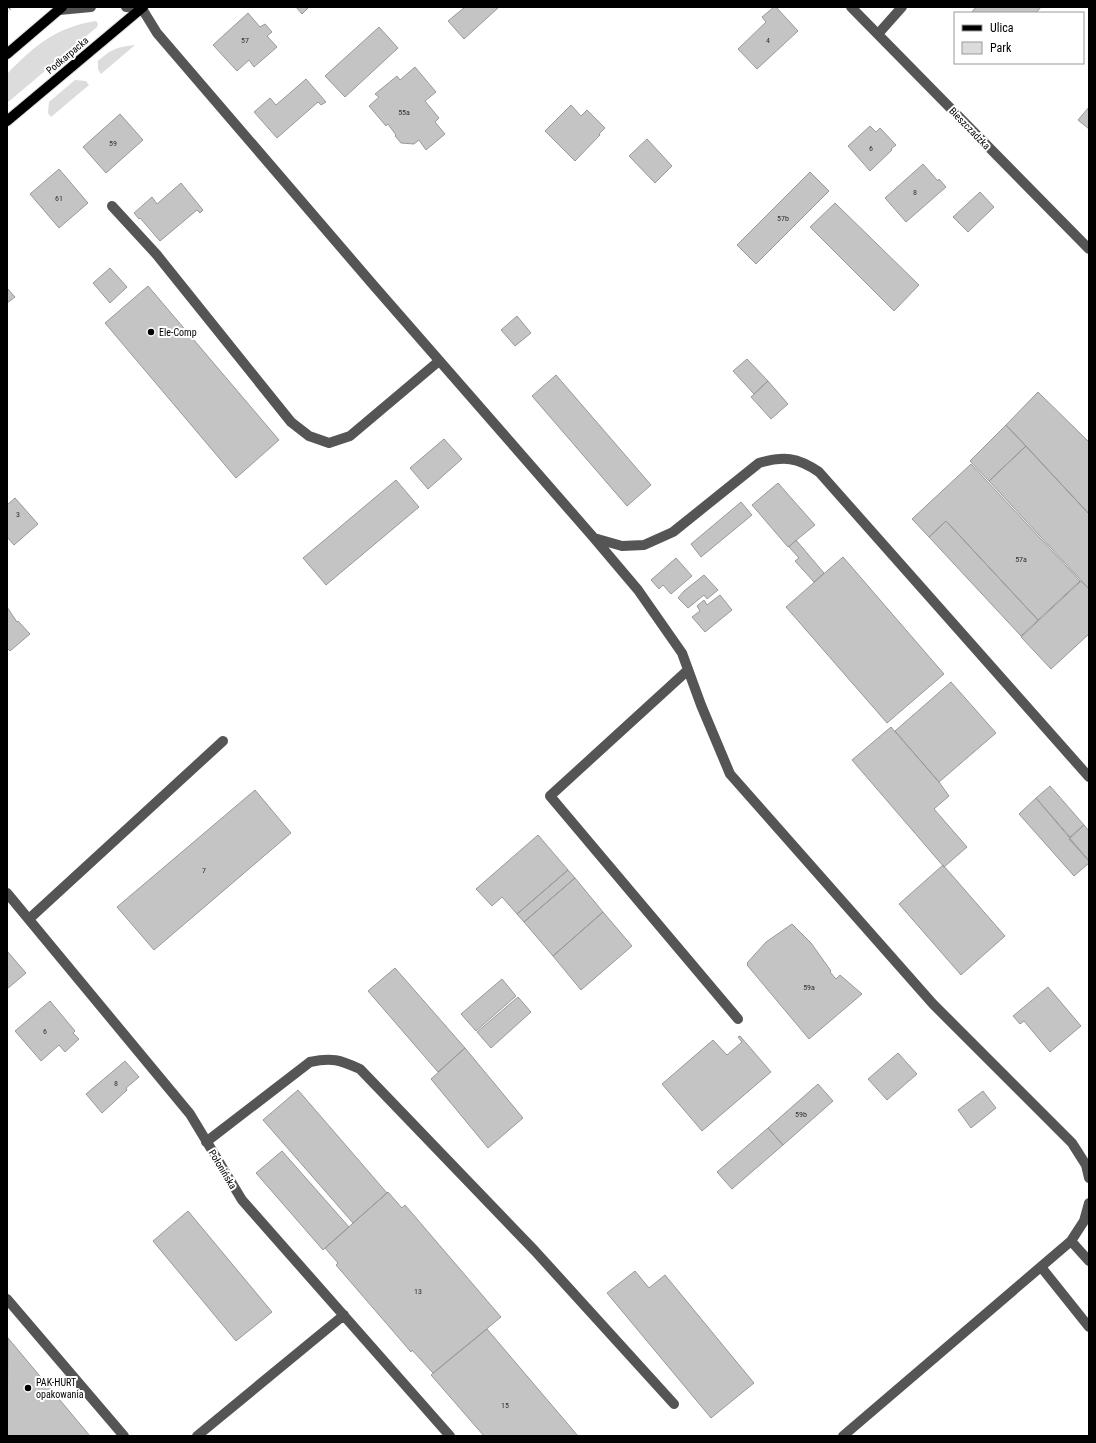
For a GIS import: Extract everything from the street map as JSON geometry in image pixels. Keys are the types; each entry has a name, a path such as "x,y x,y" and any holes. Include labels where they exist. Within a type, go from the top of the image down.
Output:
{"main road":[{"name":"Podkarpacka","path":"7,121 142,7"},
{"path":"7,54 61,9"}],"street":[{"path":"61,9 91,7"},
{"path":"126,7 142,7 157,33 638,590 682,653 730,774 933,1004 1072,1143 1086,1165 1089,1178"},
{"name":"Bieszczadzka","path":"850,7 1089,249"},
{"path":"878,34 902,7"},
{"path":"112,206 156,256 291,422 309,436 329,443 350,436 439,361"},
{"path":"594,538 622,546 644,545 673,532 759,463 775,458 791,458 807,464 819,472 1089,777"},
{"path":"688,670 550,796 738,1019"},
{"path":"29,920 223,741"},
{"name":"Połonińska","path":"7,893 190,1114 242,1200 450,1436"},
{"path":"206,1142 310,1062 324,1059 342,1061 360,1069 534,1251 674,1404"},
{"path":"849,1434 1072,1241 1084,1221 1089,1203"},
{"path":"1072,1241 1089,1261"},
{"path":"1041,1267 1089,1326"},
{"path":"7,1299 124,1436"},
{"path":"197,1436 344,1316"}],"path":[{"path":"7,11 12,7"}],"green space":[{"path":"96,21 98,24 97,27 7,103 7,74 27,55 57,33 82,24"},
{"path":"135,45 101,74 98,69 98,61 115,49"},
{"path":"75,80 86,81 89,85 51,117 48,113 49,102"}],"building":[{"path":"296,7 309,7 302,14"},
{"path":"465,7 499,7 464,39 448,21"},
{"path":"776,7 798,31 757,69 738,49 766,22 762,17"},
{"path":"976,7 1041,7 1037,12 972,12"},
{"path":"248,13 260,27 265,24 272,32 267,36 277,47 254,67 249,60 237,71 213,45"},
{"path":"379,27 398,48 345,97 325,76"},
{"path":"415,67 436,92 425,101 439,118 435,122 445,134 426,150 419,140 414,144 401,143 388,124 386,126 369,106 379,97 375,94 397,76 400,80"},
{"path":"306,79 326,102 321,105 318,102 277,138 254,112 270,98 276,105"},
{"path":"571,105 581,116 587,110 605,128 575,161 545,131"},
{"path":"1089,107 1089,129 1078,120"},
{"path":"120,114 143,140 106,173 83,147"},
{"path":"870,126 876,132 880,128 896,145 870,171 848,146"},
{"path":"647,139 672,166 655,183 629,156"},
{"path":"923,164 938,181 939,179 946,187 906,222 885,198"},
{"path":"59,169 88,203 59,228 30,194"},
{"path":"810,172 829,191 756,264 737,245"},
{"path":"181,183 203,210 200,213 197,210 160,241 134,213 152,197 157,204"},
{"path":"980,192 994,207 968,232 953,217"},
{"path":"835,203 919,285 894,311 810,227"},
{"path":"110,268 127,287 110,303 93,283"},
{"path":"148,286 279,440 236,478 105,323"},
{"path":"7,288 15,297 7,303"},
{"path":"517,316 531,333 515,346 501,330"},
{"path":"747,359 768,381 754,394 733,371"},
{"path":"556,375 651,485 627,506 532,396"},
{"path":"768,381 788,404 771,419 751,397"},
{"path":"1038,392 1089,442 1089,514 1006,425"},
{"path":"1006,425 1026,446 989,481 970,461"},
{"path":"444,439 462,459 428,489 410,468"},
{"path":"1026,446 1089,514 1089,589 989,481"},
{"path":"971,464 1080,581 1038,620 946,521 929,537 912,519"},
{"path":"396,480 419,507 326,585 303,558"},
{"path":"778,483 815,525 788,547 752,505"},
{"path":"15,498 38,524 14,545 7,537 7,505"},
{"path":"741,502 752,515 701,557 691,544"},
{"path":"946,521 1038,620 1021,636 929,537"},
{"path":"796,540 824,573 814,582 795,561 799,558 789,547"},
{"path":"843,557 944,674 887,723 786,607"},
{"path":"676,558 692,576 671,594 663,585 659,589 651,580"},
{"path":"704,575 718,590 707,599 704,595 688,608 678,598 684,591"},
{"path":"1081,581 1089,589 1089,634 1051,669 1021,637"},
{"path":"720,595 732,610 705,632 692,617 700,611 697,606 704,600 707,605"},
{"path":"7,607 17,622 18,621 30,634 10,651 7,648"},
{"path":"951,682 996,733 939,782 895,731"},
{"path":"891,727 939,782 949,796 934,809 967,847 944,867 852,760"},
{"path":"1050,786 1084,825 1070,837 1036,798"},
{"path":"255,790 291,833 154,950 117,907"},
{"path":"1036,798 1089,861 1089,863 1074,876 1019,814"},
{"path":"1084,825 1089,831 1089,861 1069,839"},
{"path":"538,835 568,870 517,914 502,897 492,906 476,889"},
{"path":"943,865 1005,936 961,975 899,904"},
{"path":"568,870 575,878 524,922 517,914"},
{"path":"575,878 603,912 553,956 524,922"},
{"path":"603,912 632,946 581,990 553,956"},
{"path":"792,924 811,943 836,979 840,975 862,994 809,1039 747,965 747,963 766,942"},
{"path":"7,951 26,973 7,989"},
{"path":"395,968 465,1048 438,1072 368,991"},
{"path":"502,979 516,996 476,1031 461,1014"},
{"path":"1048,987 1081,1026 1050,1052 1024,1021 1020,1024 1013,1016"},
{"path":"518,997 531,1012 491,1048 477,1032"},
{"path":"50,1001 75,1031 73,1033 79,1039 65,1052 59,1045 41,1061 15,1031"},
{"path":"740,1036 771,1072 702,1131 662,1084 713,1040 727,1055 742,1042 738,1037"},
{"path":"465,1048 523,1118 488,1148 431,1079"},
{"path":"898,1053 917,1074 887,1100 868,1079"},
{"path":"125,1061 139,1077 102,1113 86,1094"},
{"path":"818,1084 833,1101 783,1145 768,1128"},
{"path":"298,1090 387,1193 353,1223 263,1120"},
{"path":"983,1091 996,1108 971,1128 958,1110"},
{"path":"768,1128 783,1145 732,1189 717,1172"},
{"path":"282,1151 349,1227 323,1250 256,1173"},
{"path":"388,1192 402,1208 405,1205 501,1317 433,1373 412,1350 411,1352 336,1265 338,1263 325,1248"},
{"path":"188,1211 272,1312 236,1341 153,1241"},
{"path":"635,1271 649,1288 665,1275 754,1383 711,1418 607,1293"},
{"path":"487,1329 578,1436 484,1436 431,1375"},
{"name":"PAK-HURT opakowania","path":"8,1338 90,1436 7,1436"}],"place":[{"name":"Ele-Comp","path":"151,332"},
{"name":"PAK-HURT opakowania","path":"28,1388"}]}
